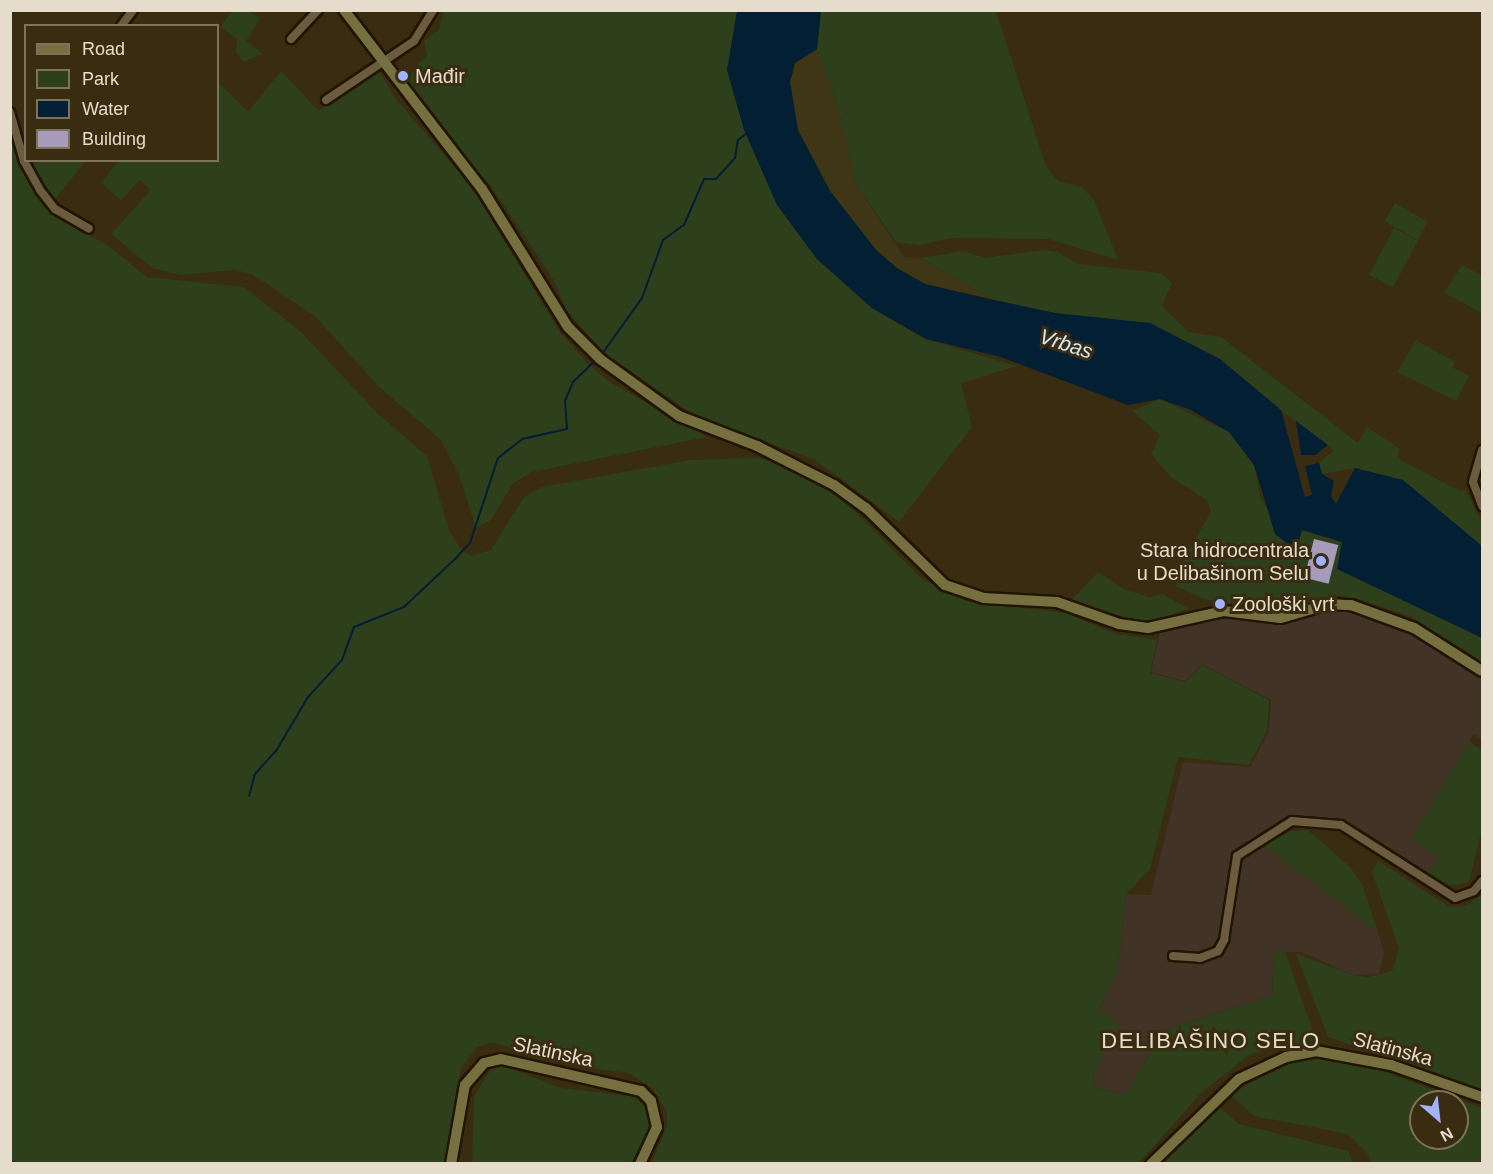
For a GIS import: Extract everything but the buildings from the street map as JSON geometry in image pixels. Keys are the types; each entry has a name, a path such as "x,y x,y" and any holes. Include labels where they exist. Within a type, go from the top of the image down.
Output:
{"street":[{"path":"122,24 133,10"},
{"path":"291,39 318,10"},
{"path":"344,10 482,189 568,327 597,356 679,416 758,446 834,485 866,508 935,577 960,593 1058,602 1119,624 1148,628 1224,610 1281,618 1329,604 1351,605 1414,628 1482,671"},
{"path":"326,100 422,34 433,10"},
{"path":"10,111 23,145"},
{"path":"30,162 47,200 89,229"},
{"path":"1482,450 1473,482 1482,506"},
{"path":"1173,956 1200,958 1218,951 1224,940 1237,856 1292,821 1341,825 1455,898 1474,891 1482,881"},
{"name":"Slatinska","path":"1151,1164 1239,1079 1286,1057 1316,1051 1391,1065 1482,1097"},
{"name":"Slatinska","path":"451,1164 465,1085 484,1063 501,1059 641,1091 656,1113 657,1126 640,1164"}],"shaded area":[{"path":"1329,604 1414,628 1482,673 1482,739 1474,734 1469,742 1439,859 1422,881 1341,825 1294,821 1257,839 1378,932 1384,953 1379,974 1353,975 1302,952 1274,952 1272,996 1165,1029 1125,1094 1097,1088 1092,1075 1119,1023 1099,1010 1118,968 1126,894 1151,895 1183,762 1250,767 1269,732 1271,700 1202,664 1185,681 1151,672 1161,627 1207,612 1268,621"}],"green space":[{"path":"233,10 247,11 260,18 246,41 263,54 243,62 236,52 237,39 220,27"},
{"path":"444,11 737,11 777,205 817,259 872,308 925,339 1017,366 961,383 972,427 899,522 814,459 699,418 606,355 567,311 553,279 491,186 407,91 407,78 427,55 424,41 439,30"},
{"path":"821,11 996,11 1046,167 1058,181 1082,187 1094,200 1118,260 1048,239 951,238 920,245 896,242 856,184 837,104 817,49"},
{"path":"281,71 319,111 342,91 380,72 395,98 471,186 559,331 585,361 610,382 707,437 532,472 513,483 491,520 476,528 459,475 441,440 378,386 316,317 252,274 234,270 181,275 152,268 111,234 151,190 140,180 121,200 101,183 117,162 219,162 219,83 248,112"},
{"path":"10,128 29,184 57,218 107,245 147,277 244,287 301,332 377,413 427,456 449,530 461,550 471,556 491,550 524,497 542,487 690,460 757,458 799,468 833,490 921,578 945,592 970,602 1066,613 1113,633 1157,640 1150,673 1185,682 1202,665 1269,700 1267,730 1249,765 1178,757 1150,869 1126,894 1118,968 1099,1010 1119,1023 1092,1076 1097,1088 1125,1094 1165,1029 1272,996 1274,952 1285,952 1316,1040 1250,1054 1201,1093 1139,1163 652,1163 667,1125 667,1112 652,1088 629,1073 566,1065 492,1042 477,1047 461,1068 446,1163 11,1163"},
{"path":"29,162 85,162 54,200 35,179"},
{"path":"1395,203 1428,222 1417,240 1384,221"},
{"path":"1394,228 1418,241 1393,287 1369,275"},
{"path":"1043,250 1058,252 1078,264 1161,273 1172,283 1162,306 1188,332 1221,337 1358,443 1367,427 1400,449 1397,458 1460,491 1465,490 1482,522 1482,546 1451,522 1355,468 1322,474 1319,463 1334,450 1271,403 1055,313 994,300 920,258 964,251 985,258"},
{"path":"1462,265 1482,276 1482,313 1444,293"},
{"path":"1416,340 1455,362 1452,367 1469,376 1456,401 1397,372"},
{"path":"1160,399 1229,432 1254,465 1261,499 1296,550 1302,530 1342,542 1482,638 1482,662 1410,616 1350,597 1333,595 1276,610 1206,600 1176,586 1183,561 1211,512 1207,500 1172,478 1151,454 1160,435 1132,411"},
{"path":"1098,572 1124,589 1149,597 1163,594 1189,609 1145,623 1071,601"},
{"path":"1469,742 1482,750 1482,828 1469,882 1449,886 1425,877 1439,858 1412,838"},
{"path":"1308,830 1350,867 1362,884 1378,932 1263,845 1290,831"},
{"path":"1378,861 1450,907 1465,906 1482,895 1482,1092 1328,1037 1296,954 1353,975 1369,977 1392,971 1399,948 1372,872"},
{"path":"1317,1059 1361,1063 1434,1090 1409,1090 1409,1150 1469,1150 1469,1103 1482,1108 1482,1163 1370,1163 1367,1153 1348,1134 1254,1116 1230,1094 1285,1063"},
{"path":"505,1066 561,1088 638,1097 646,1103 652,1126 643,1148 630,1163 472,1164 474,1096 491,1069"},
{"path":"1216,1104 1239,1124 1348,1151 1353,1163 1162,1164"}],"sand":[{"path":"817,49 837,104 856,184 904,257 920,258 994,300 925,284 897,268 876,250 830,191 798,130 790,82 795,63"}],"water":[{"name":"Vrbas","path":"737,11 821,11 817,49 795,63 790,82 798,130 830,191 876,250 897,268 925,284 994,300 1055,313 1150,323 1220,359 1281,410 1305,497 1312,495 1305,466 1319,463 1322,474 1334,481 1331,496 1336,504 1355,468 1403,480 1482,546 1482,638 1337,569 1342,542 1302,530 1296,550 1275,534 1254,465 1229,432 1191,410 1160,399 1128,405 1001,357 926,339 872,308 817,259 777,205 744,130 727,70"},
{"path":"1296,421 1328,445 1315,455 1301,455"}],"waterway":[{"path":"602,354 642,298 663,240 684,225 704,179 716,179 735,158 738,140 747,133"},
{"path":"249,796 255,774 276,751 308,697 342,660 354,627 404,607 470,543 498,458 522,439 567,429 565,401 573,382 596,360"}],"place":[{"name":"Mađir","path":"403,76"},
{"name":"Stara hidrocentrala u Delibašinom Selu","path":"1321,561"},
{"name":"Zoološki vrt","path":"1220,604"}],"district":[{"name":"DELIBAŠINO SELO","path":"1211,1041"}]}
